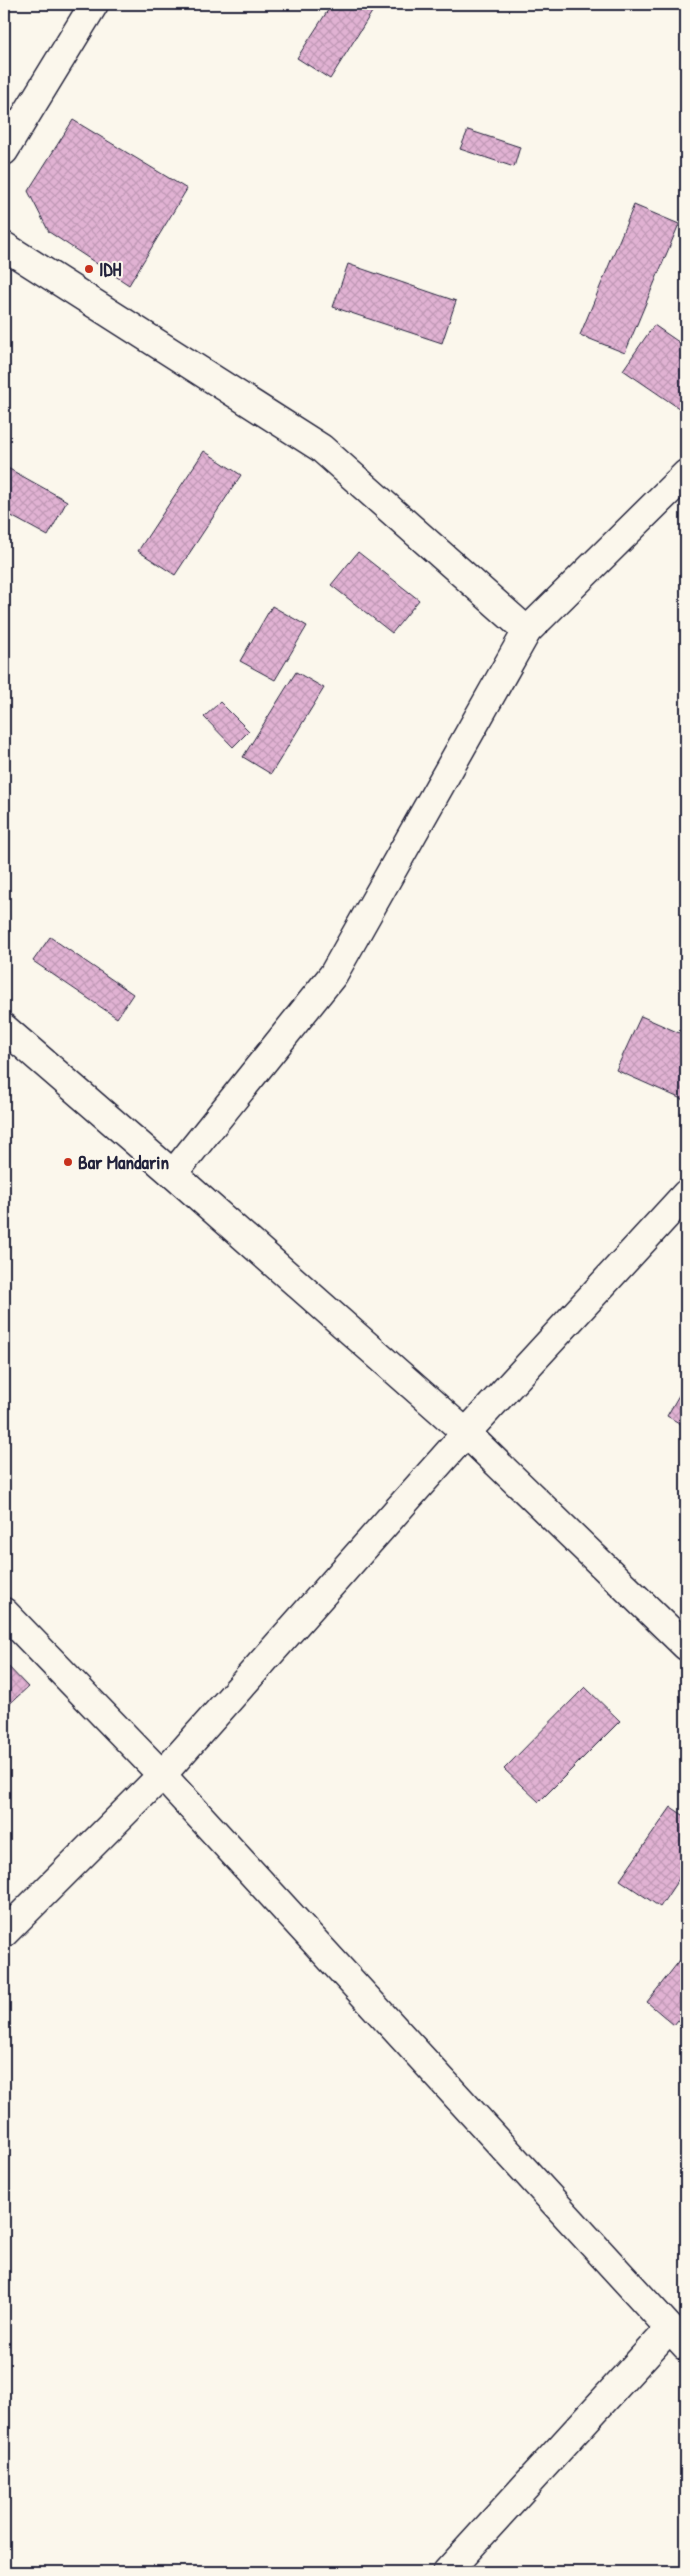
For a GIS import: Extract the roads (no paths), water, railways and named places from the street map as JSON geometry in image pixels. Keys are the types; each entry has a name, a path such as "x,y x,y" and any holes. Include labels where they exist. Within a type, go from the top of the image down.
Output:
{"street":[{"path":"4,151 94,4"},
{"path":"4,246 321,448 527,631"},
{"path":"173,1174 333,975 527,631 686,474"},
{"path":"4,1028 173,1174 466,1433 686,1646"},
{"path":"4,1933 162,1775 466,1433 686,1194"},
{"path":"4,1612 162,1775 678,2337 447,2572"}],"place":[{"name":"IDH","path":"89,269"},
{"name":"Bar Mandarin","path":"68,1162"}]}
